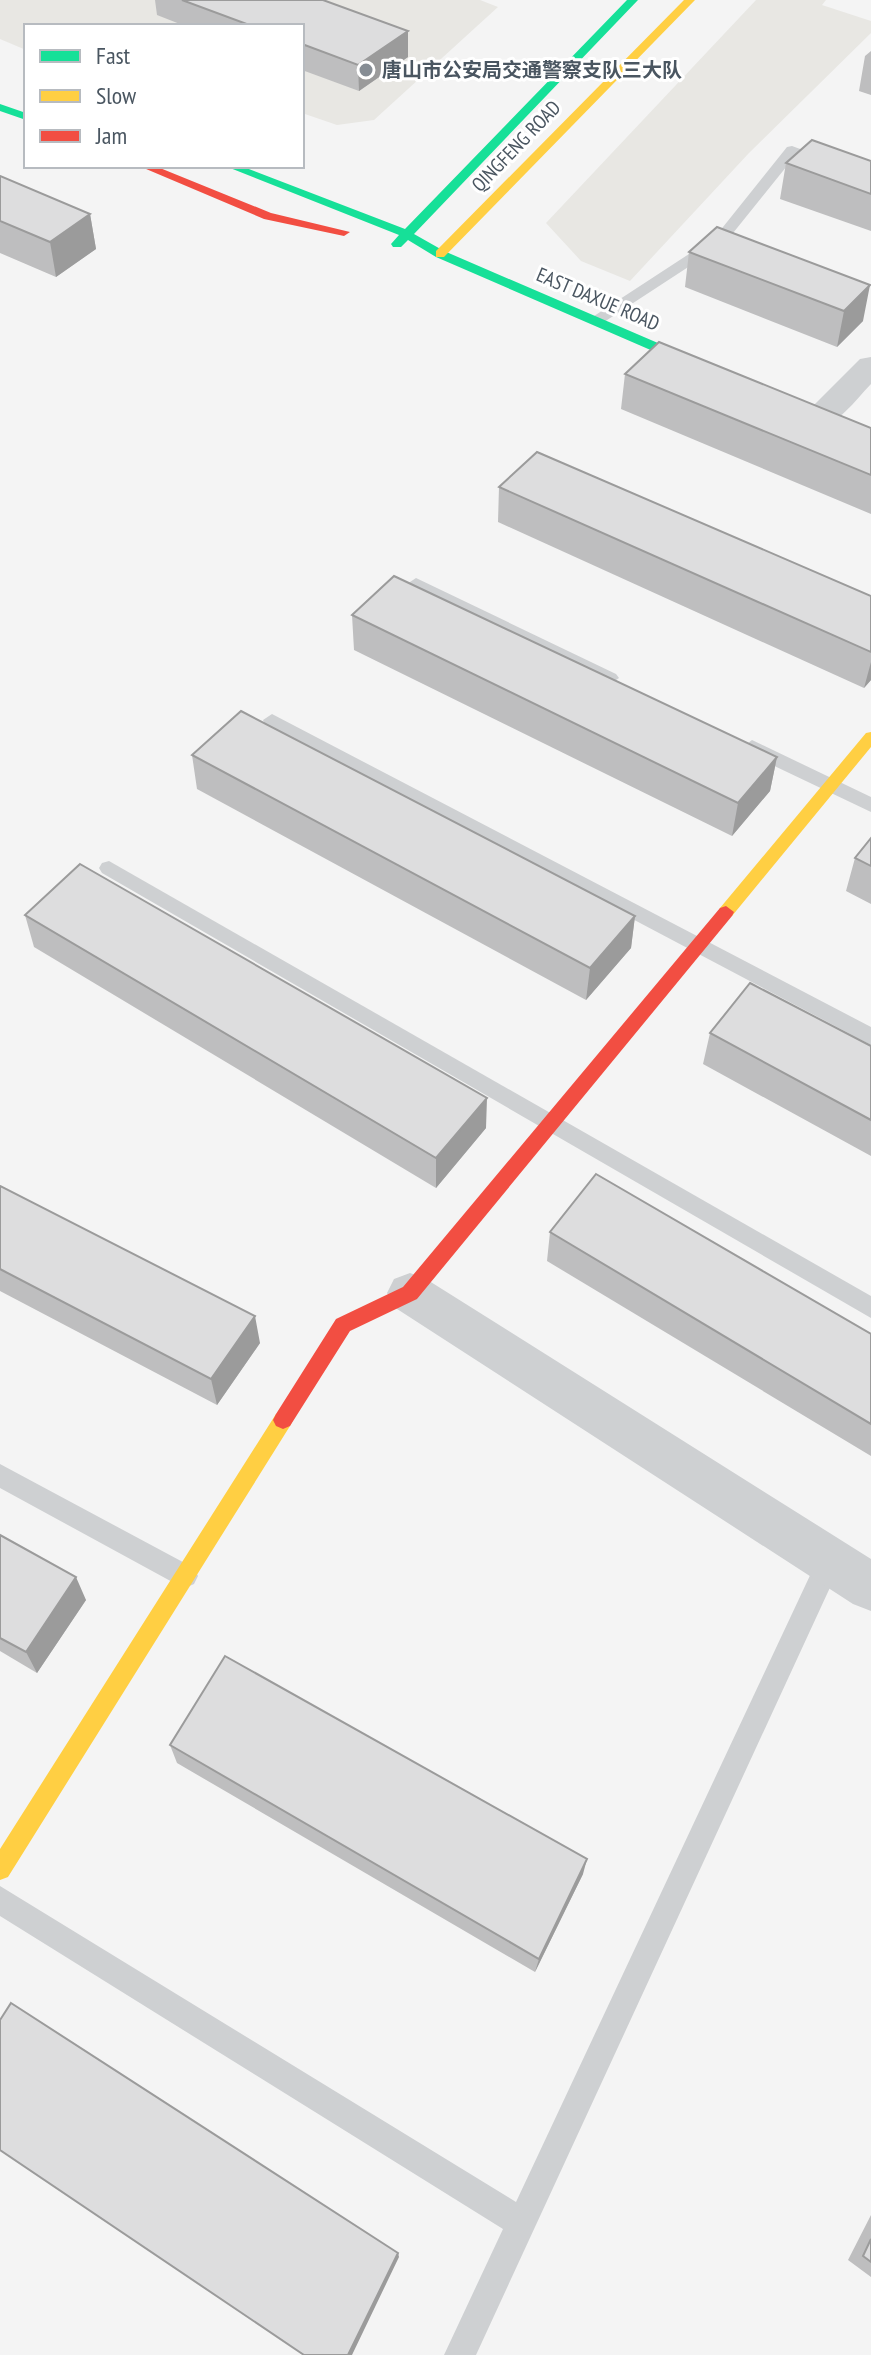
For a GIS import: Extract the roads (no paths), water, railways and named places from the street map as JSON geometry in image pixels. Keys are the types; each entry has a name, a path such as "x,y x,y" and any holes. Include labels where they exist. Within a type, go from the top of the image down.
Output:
{"main road":[{"name":"QINGFENG ROAD","path":"401,239 633,0"},
{"name":"QINGFENG ROAD","path":"440,254 690,0"},
{"path":"0,107 24,116"},
{"name":"EAST DAXUE ROAD","path":"150,168 268,216 401,239"},
{"name":"EAST DAXUE ROAD","path":"236,168 721,376"},
{"path":"0,1869 343,1325 410,1293 871,737"}],"street":[{"path":"819,418 871,366"},
{"path":"410,1293 871,1587"}],"lane":[{"path":"596,321 727,243 792,150 871,180"},
{"path":"416,584 631,688"},
{"path":"272,720 871,1037"},
{"path":"731,737 871,805"},
{"path":"109,868 871,1308"},
{"path":"0,1475 185,1576"},
{"path":"460,2355 830,1560"},
{"path":"0,1900 522,2223"}],"place":[{"name":"唐山市公安局交通警察支队三大队","path":"366,70"}]}
